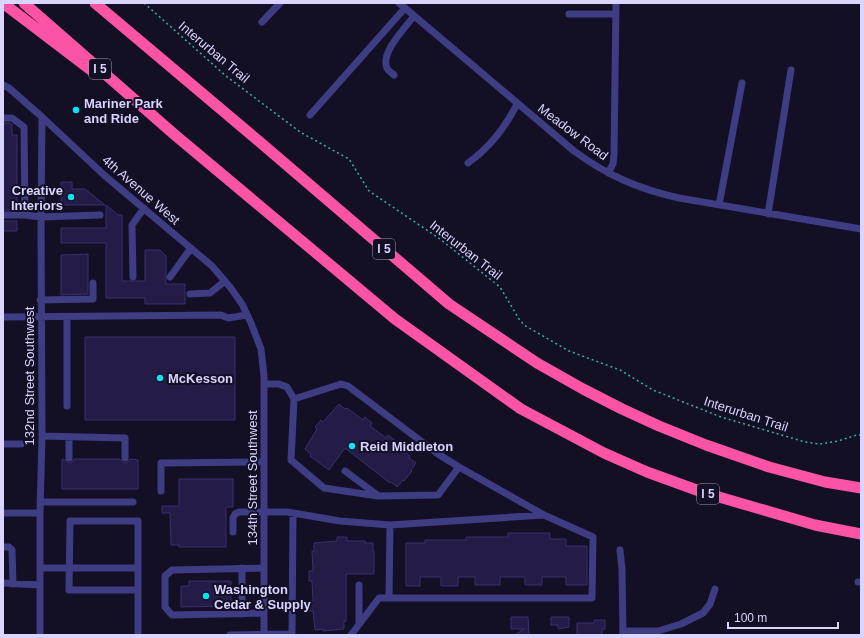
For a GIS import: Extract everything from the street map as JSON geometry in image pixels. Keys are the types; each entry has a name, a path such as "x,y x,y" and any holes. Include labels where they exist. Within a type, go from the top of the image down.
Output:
{"highway":[{"path":"3,3 175,135"},
{"name":"I 5","path":"24,3 175,135 395,319 521,409 604,453 647,472 702,492 815,525 861,534"},
{"name":"I 5","path":"95,3 449,304 537,363 583,390 622,409 706,445 769,467 825,482 861,488"}],"street":[{"path":"262,22 280,3"},
{"path":"608,173 613,164 614,155 616,3"},
{"path":"310,115 402,6"},
{"name":"Meadow Road","path":"402,6 574,152 608,173 633,185 655,193 768,214 861,229"},
{"path":"569,14 616,14"},
{"path":"394,75 387,69 385,58 390,48 414,16"},
{"path":"768,214 791,70"},
{"path":"719,205 742,83"},
{"name":"4th Avenue West","path":"3,85 9,88 42,117 104,175 212,266 242,304 251,323"},
{"path":"468,163 494,140 503,129 517,104"},
{"name":"132nd Street Southwest","path":"40,635 40,502 42,436 40,300 42,117"},
{"path":"3,118 12,118 24,127 24,215"},
{"path":"133,277 132,225 144,208"},
{"path":"3,216 24,215 41,217 100,215"},
{"path":"170,277 191,248"},
{"path":"190,294 210,294 225,281"},
{"path":"40,300 93,299 93,284"},
{"path":"3,317 221,315 228,318 247,315"},
{"path":"67,317 67,406"},
{"name":"134th Street Southwest","path":"251,323 261,348 264,384 264,635"},
{"path":"264,384 279,384 287,387 294,399 291,460 324,488 378,496 438,495 459,467"},
{"path":"294,399 341,384 348,386 438,454 459,467 544,515 593,537 592,598 378,598 351,635"},
{"path":"42,436 125,438 125,458"},
{"path":"69,437 69,458"},
{"path":"3,444 21,444"},
{"path":"161,491 161,463 264,462"},
{"path":"345,471 378,496"},
{"path":"40,502 133,502"},
{"path":"233,532 233,518 235,514 239,512 293,513 340,521 390,525 544,515"},
{"path":"3,513 40,513"},
{"path":"230,635 292,635 293,513"},
{"path":"138,590 69,590 70,521 138,521 138,568 138,590 138,635"},
{"path":"390,525 390,598"},
{"path":"3,547 9,547 12,550 13,584"},
{"path":"620,550 622,569 623,633 658,631 681,624 703,613 710,604 715,589"},
{"path":"41,568 138,568"},
{"path":"242,568 242,614"},
{"path":"264,568 172,570 165,576 165,607 172,615 242,614 264,612"},
{"path":"3,583 40,585"},
{"path":"359,585 359,624"}],"path":[{"name":"Interurban Trail","path":"144,3 226,76 300,132 349,159 369,191 440,238 500,287 524,325 569,352 620,370 653,390 721,417 805,442 820,444 861,435"}],"building":[{"path":"3,123 10,123 12,125 12,135 17,135 17,210 3,210"},
{"path":"61,182 72,182 72,189 85,189 105,205 61,205"},
{"path":"106,205 118,215 122,215 122,281 145,281 145,250 160,250 166,256 166,284 185,284 185,304 145,304 145,298 106,298 106,243 61,243 61,228 106,228"},
{"path":"3,221 17,221 17,231 3,231"},
{"path":"88,254 88,294 61,295 61,255"},
{"name":"McKesson","path":"85,337 235,337 235,420 85,420"},
{"name":"Reid Middleton","path":"339,404 363,420 365,417 372,423 370,426 386,438 388,435 396,441 394,444 410,456 409,458 416,463 411,470 412,471 397,487 345,448 329,470 310,456 311,454 305,449 317,429 315,427 321,420 323,422"},
{"path":"64,459 69,463 74,459 120,459 125,463 130,459 138,460 138,489 62,489 62,460"},
{"path":"179,479 233,479 233,507 226,507 226,547 179,547 179,545 171,545 170,513 162,513 162,506 179,506"},
{"path":"508,533 550,533 550,539 566,539 566,546 587,546 587,585 566,585 566,577 542,577 542,585 525,585 525,577 500,577 500,585 475,585 475,577 458,577 458,586 441,586 441,577 420,577 420,586 406,586 406,543 425,543 425,540 466,540 466,537 508,537"},
{"path":"337,537 347,537 347,541 365,541 365,543 373,543 374,574 346,574 346,621 344,621 344,629 323,631 323,629 315,630 313,611 309,611 309,601 313,601 312,581 309,581 309,571 313,571 312,551 314,551 314,543 337,541"},
{"name":"Washington Cedar & Supply","path":"189,581 231,581 231,606 181,607 181,586 189,586"},
{"path":"511,617 528,617 529,635 515,635 524,629 511,629"},
{"path":"551,617 569,617 569,627 558,629 558,625 551,625"},
{"path":"594,620 605,620 605,629 602,629 602,635 577,635 577,623 594,623"}],"place":[{"name":"Mariner Park and Ride","path":"76,110"},
{"name":"Creative Interiors","path":"71,197"},
{"name":"McKesson","path":"160,378"},
{"name":"Reid Middleton","path":"352,446"},
{"name":"Washington Cedar & Supply","path":"206,596"}]}
